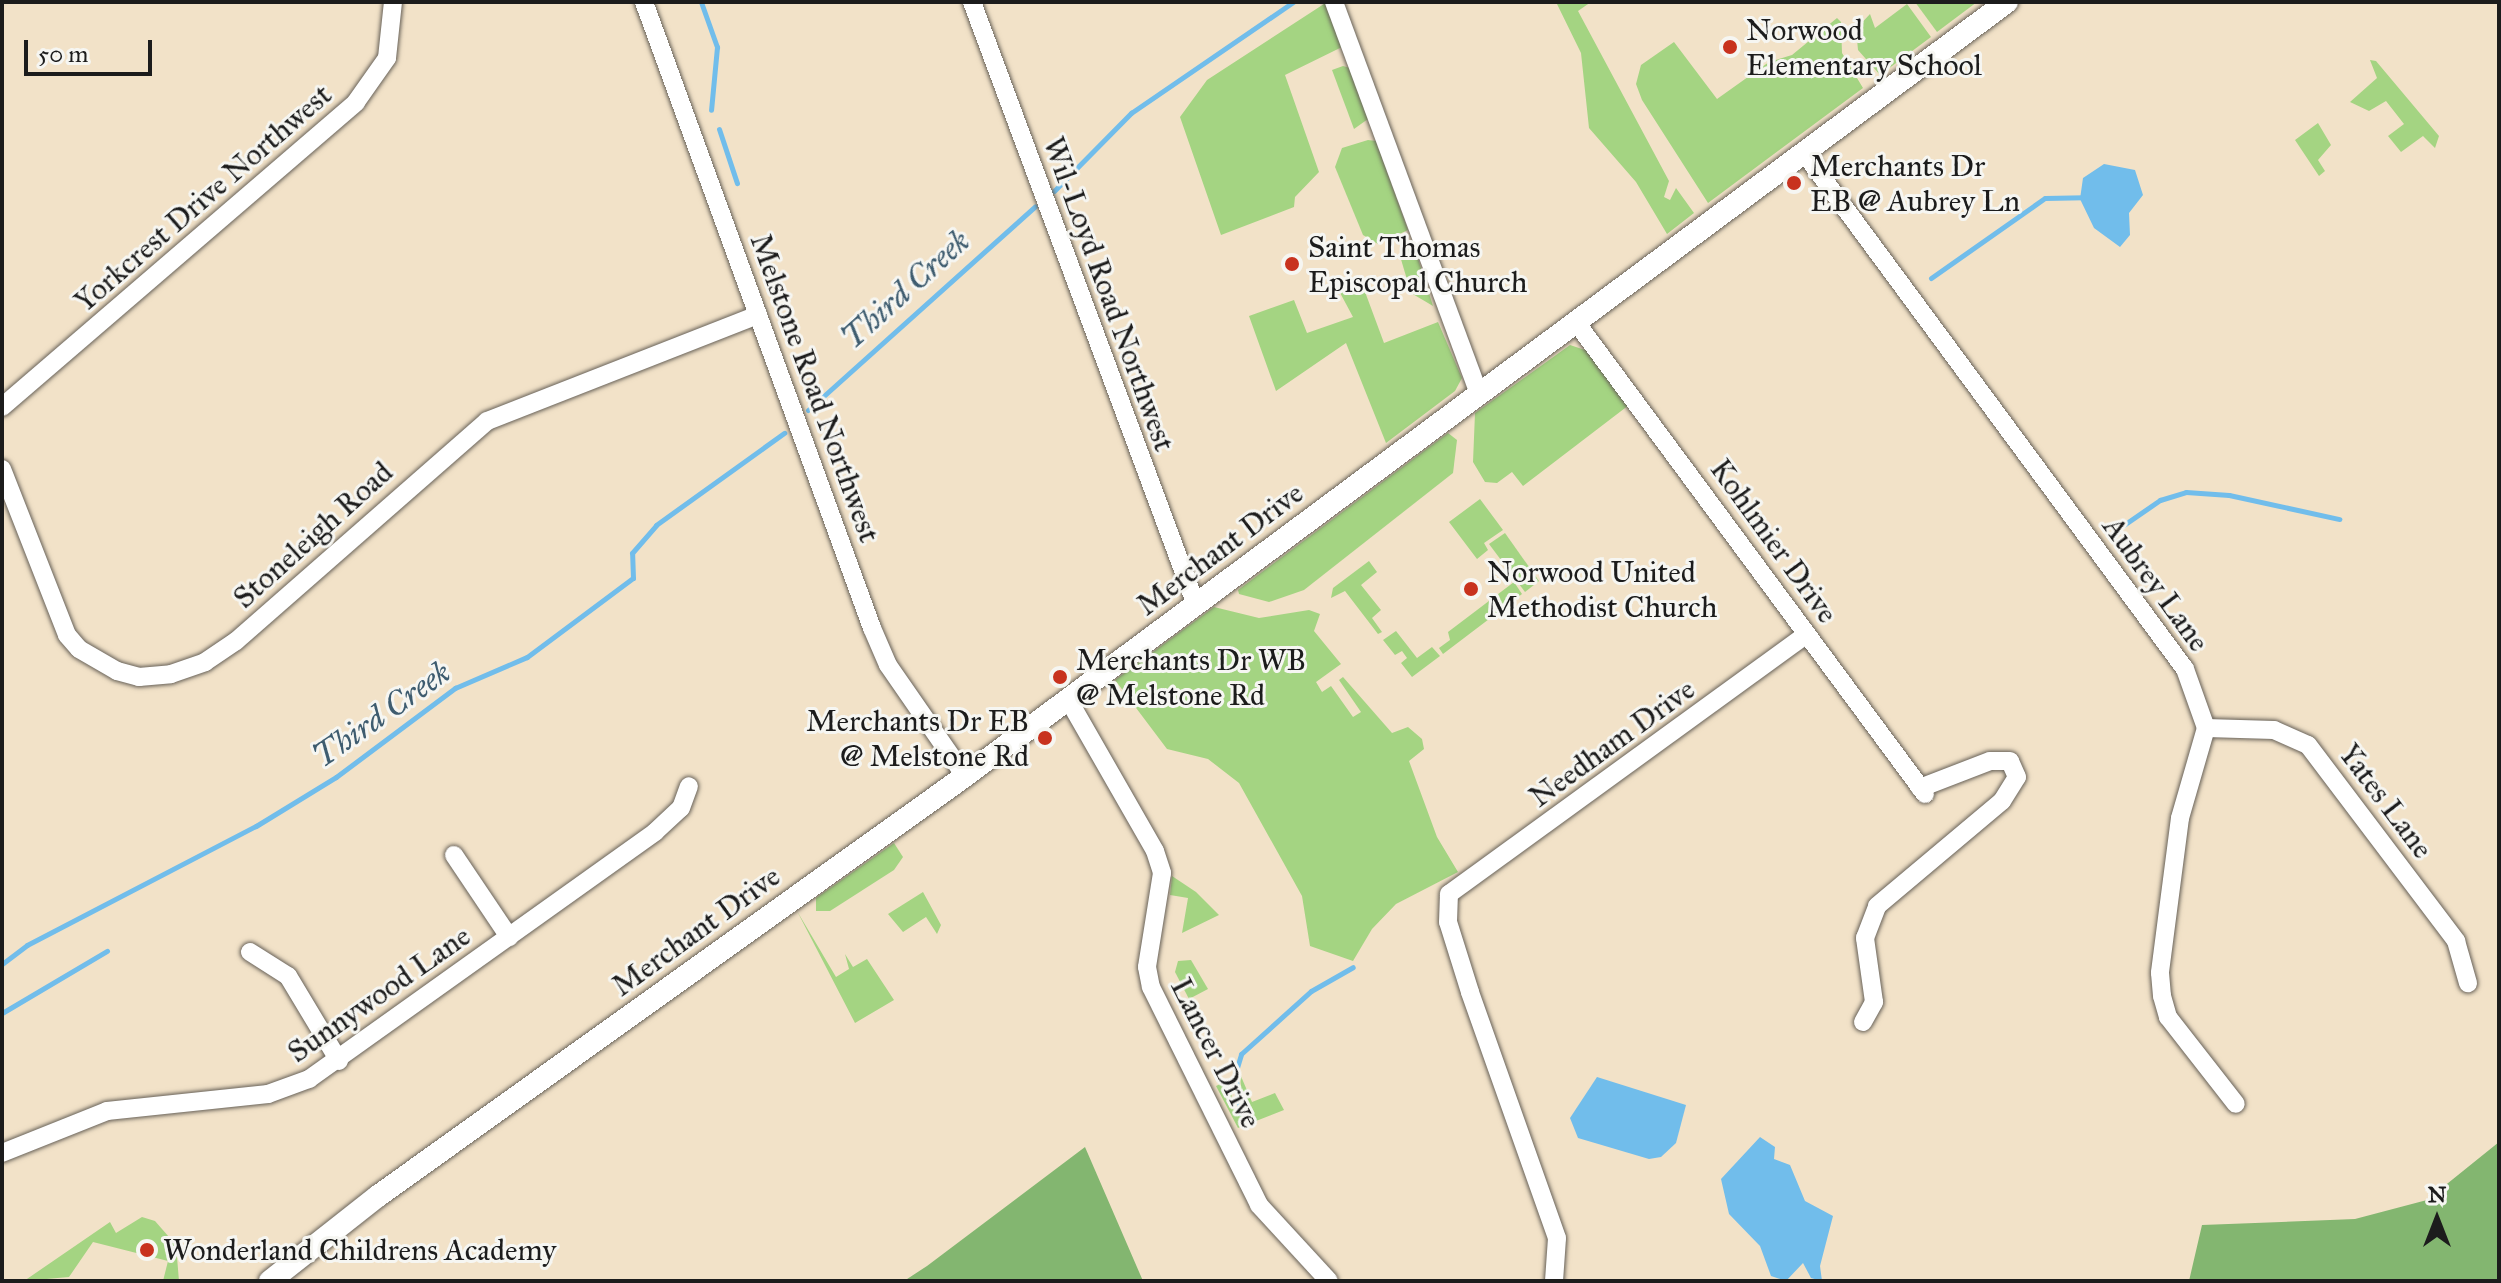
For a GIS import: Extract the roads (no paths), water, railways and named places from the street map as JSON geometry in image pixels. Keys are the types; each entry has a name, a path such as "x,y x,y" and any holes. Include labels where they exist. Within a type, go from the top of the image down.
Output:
{"main road":[{"name":"Merchant Drive","path":"270,1281 378,1196 965,776 2007,2"}],"street":[{"name":"Yorkcrest Drive Northwest","path":"2,407 356,102 387,58 393,2"},
{"name":"Melstone Road Northwest","path":"644,2 888,665 965,776"},
{"name":"Wil-Loyd Road Northwest","path":"972,2 1196,605"},
{"path":"1334,2 1479,395"},
{"name":"Aubrey Lane","path":"1805,154 2185,669 2206,728"},
{"name":"Stoneleigh Road","path":"2,469 67,635 79,649 117,671 139,677 171,674 205,662 236,641 487,421 758,315"},
{"name":"Kohlmier Drive","path":"1576,322 1922,791 1990,761 2010,761 2017,777 2002,801 1877,906 1865,938 1874,1002 1863,1022"},
{"name":"Needham Drive","path":"1554,1281 1557,1238 1448,922 1449,894 1807,634"},
{"name":"Lancer Drive","path":"1068,699 1155,851 1162,873 1147,967 1151,987 1259,1205 1329,1281"},
{"path":"2206,728 2180,818 2160,973 2168,1017 2236,1104"},
{"name":"Yates Lane","path":"2206,728 2274,730 2308,745 2456,941 2468,983"},
{"name":"Sunnywood Lane","path":"2,1153 107,1111 231,1100 288,1089 339,1061 655,832 681,808 689,786"},
{"path":"454,855 509,937"},
{"path":"250,952 288,976 339,1061"}],"water":[{"path":"2104,164 2135,170 2143,195 2129,213 2130,235 2120,247 2094,228 2080,199 2083,178"},
{"path":"1597,1077 1686,1105 1676,1143 1661,1157 1649,1159 1578,1138 1570,1118"},
{"path":"1760,1137 1775,1147 1774,1159 1790,1165 1805,1201 1833,1216 1820,1266 1822,1281 1811,1278 1803,1263 1786,1281 1771,1276 1760,1246 1729,1214 1721,1179"}],"waterway":[{"path":"701,2 717,47 711,110"},
{"name":"Third Creek","path":"1054,191 1131,113 1293,2"},
{"path":"719,129 737,183"},
{"path":"1931,278 2045,198 2084,197"},
{"name":"Third Creek","path":"808,410 1035,206"},
{"name":"Third Creek","path":"2,964 27,945 256,826 336,777 455,688 527,657 633,578 632,553 656,525 784,433"},
{"path":"2115,531 2160,500 2186,492 2229,495 2339,519"},
{"path":"2,1013 107,951"},
{"path":"1240,1113 1235,1074 1241,1054 1311,991 1353,967"}],"place":[{"name":"Norwood Elementary School","path":"1730,47"},
{"name":"Merchants Dr EB @ Aubrey Ln","path":"1794,183"},
{"name":"Saint Thomas Episcopal Church","path":"1292,264"},
{"name":"Norwood United Methodist Church","path":"1471,589"},
{"name":"Merchants Dr WB @ Melstone Rd","path":"1060,677"},
{"name":"Merchants Dr EB @ Melstone Rd","path":"1045,738"},
{"name":"Wonderland Childrens Academy","path":"147,1250"}]}
